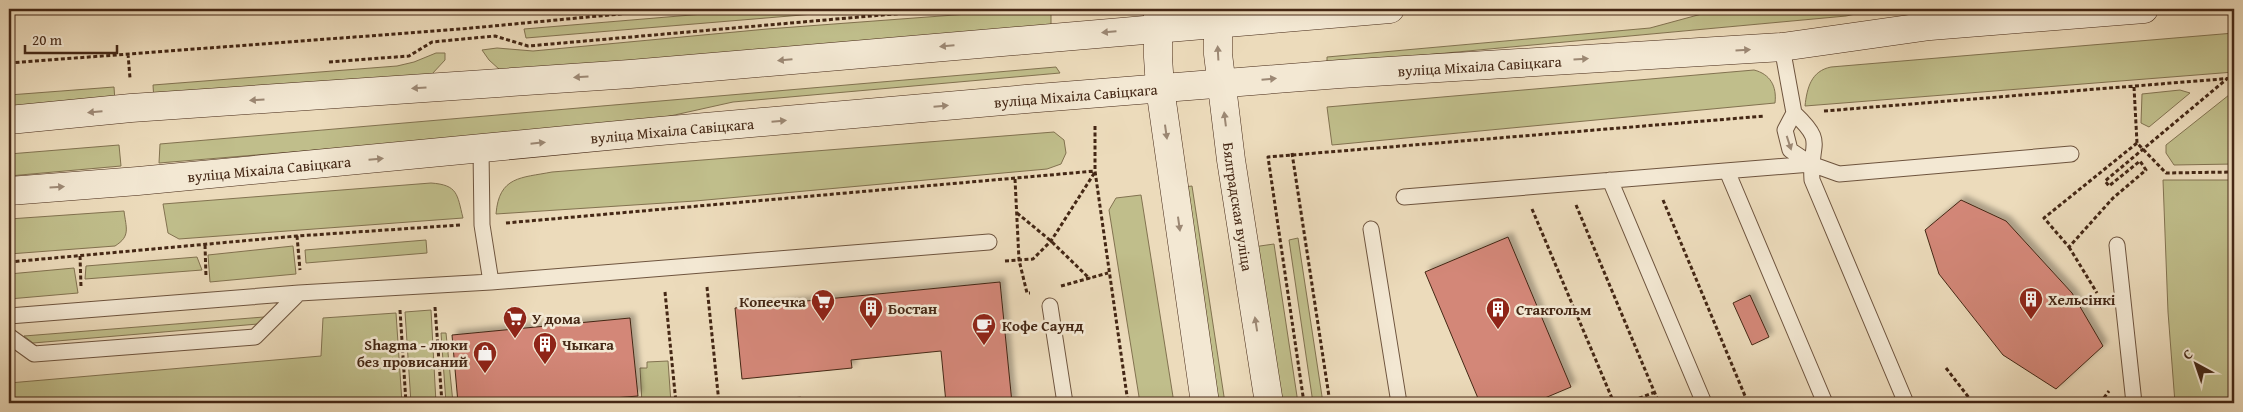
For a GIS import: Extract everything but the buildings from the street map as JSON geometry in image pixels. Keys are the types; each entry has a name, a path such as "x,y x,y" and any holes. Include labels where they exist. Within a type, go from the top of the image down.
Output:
{"street":[{"path":"9,120 130,108 630,74 1158,18 1390,9"},
{"name":"вуліца Міхаіла Савіцкага","path":"9,191 138,181 690,128 1221,83 1782,47 1930,26 2144,9"},
{"name":"Бялградская вуліца","path":"1218,16 1221,83 1239,219 1269,403"},
{"path":"1158,18 1160,88 1204,403"}],"lane":[{"path":"1782,47 1794,113 1811,129 1816,143 1811,164 1812,180 1906,403"},
{"path":"1794,113 1785,130 1790,150 1811,164 1838,174 2071,154"},
{"path":"481,149 482,224 491,282"},
{"path":"1404,197 1811,164"},
{"path":"1727,171 1825,403"},
{"path":"1610,180 1704,403"},
{"path":"1371,229 1399,403"},
{"path":"9,316 299,293 491,282 988,242"},
{"path":"2118,244 2134,403"},
{"path":"9,336 34,354 255,337 299,293"},
{"path":"1050,306 1065,403"}],"path":[{"path":"9,64 673,9"},
{"path":"322,63 409,56 432,42 494,36 528,46 951,9"},
{"path":"128,54 130,78"},
{"path":"120,79 139,77"},
{"path":"2069,247 2114,198 2146,170 2140,161 2109,186 2105,181 2228,78"},
{"path":"1304,403 1268,156 2234,78"},
{"path":"2134,87 2137,143"},
{"path":"1094,126 1095,171 1128,403"},
{"path":"2137,143 2145,149 2166,173 2234,172"},
{"path":"2102,300 2069,247 2044,218 2137,143"},
{"path":"1292,153 1330,403"},
{"path":"9,262 297,236 482,224 1095,171"},
{"path":"1051,241 1095,171"},
{"path":"1653,177 1748,403"},
{"path":"1015,179 1020,260 1027,293 1036,291"},
{"path":"1567,184 1659,403"},
{"path":"1523,187 1614,403"},
{"path":"1017,214 1051,241 1091,279"},
{"path":"1054,287 1091,279 1108,272"},
{"path":"707,282 719,403"},
{"path":"665,286 676,403"},
{"path":"1946,368 1973,403"},
{"path":"2100,403 2113,386"},
{"path":"1627,403 1654,392"},
{"path":"732,403 804,398 804,403"}],"shaded area":[{"path":"763,9 874,9 526,38 524,29"},
{"path":"1051,9 1051,26 765,52 500,70 482,50 497,48 533,51 767,29"},
{"path":"1720,9 1879,9 1846,16 1327,64 1327,57 1650,28"},
{"path":"2234,33 2234,72 1805,106 1811,81 1819,72 1831,67"},
{"path":"436,53 445,53 445,60 432,74 154,101 153,85 397,66 414,62"},
{"path":"1056,67 1060,73 733,102 643,122 159,163 160,144"},
{"path":"1754,70 1764,74 1771,82 1775,91 1775,103 1332,145 1327,107"},
{"path":"114,87 115,102 9,111 9,95"},
{"path":"2180,90 2190,93 2149,127 2141,123 2142,94"},
{"path":"2234,91 2234,164 2174,165 2166,153 2166,145"},
{"path":"1054,132 1064,140 1066,153 1061,164 1047,169 695,201 496,214 498,202 507,186 521,178 552,172"},
{"path":"119,145 121,166 9,176 9,154"},
{"path":"2163,180 2234,180 2234,403 2175,403 2168,312"},
{"path":"431,183 447,186 455,192 463,218 179,239 168,233 163,204"},
{"path":"1192,186 1225,403 1217,403 1184,187"},
{"path":"1141,195 1174,403 1140,403 1109,210 1116,198"},
{"path":"124,211 125,235 115,246 9,254 9,219"},
{"path":"1298,238 1323,403 1313,403 1289,240"},
{"path":"426,240 427,253 306,263 305,250"},
{"path":"1274,244 1298,403 1278,403 1253,247"},
{"path":"293,246 296,274 210,282 208,255"},
{"path":"197,257 202,270 85,279 86,266"},
{"path":"74,268 78,293 9,299 9,274"},
{"path":"431,310 436,403 411,403 405,312"},
{"path":"396,313 402,403 9,403 9,383 321,356 323,318"},
{"path":"264,317 258,324 33,343 24,336"},
{"path":"441,333 446,333 453,403 446,403"},
{"path":"668,361 671,403 642,403 640,368 647,368 647,362"}],"place":[{"name":"Хельсінкі","path":"2031,320"},
{"name":"Копеечка","path":"823,322"},
{"name":"Бостан","path":"871,329"},
{"name":"Стакгольм","path":"1498,330"},
{"name":"У дома","path":"515,339"},
{"name":"Кофе Саунд","path":"984,346"},
{"name":"Чыкага","path":"545,365"},
{"name":"Shagma - люки без провисаний","path":"485,374"}]}
